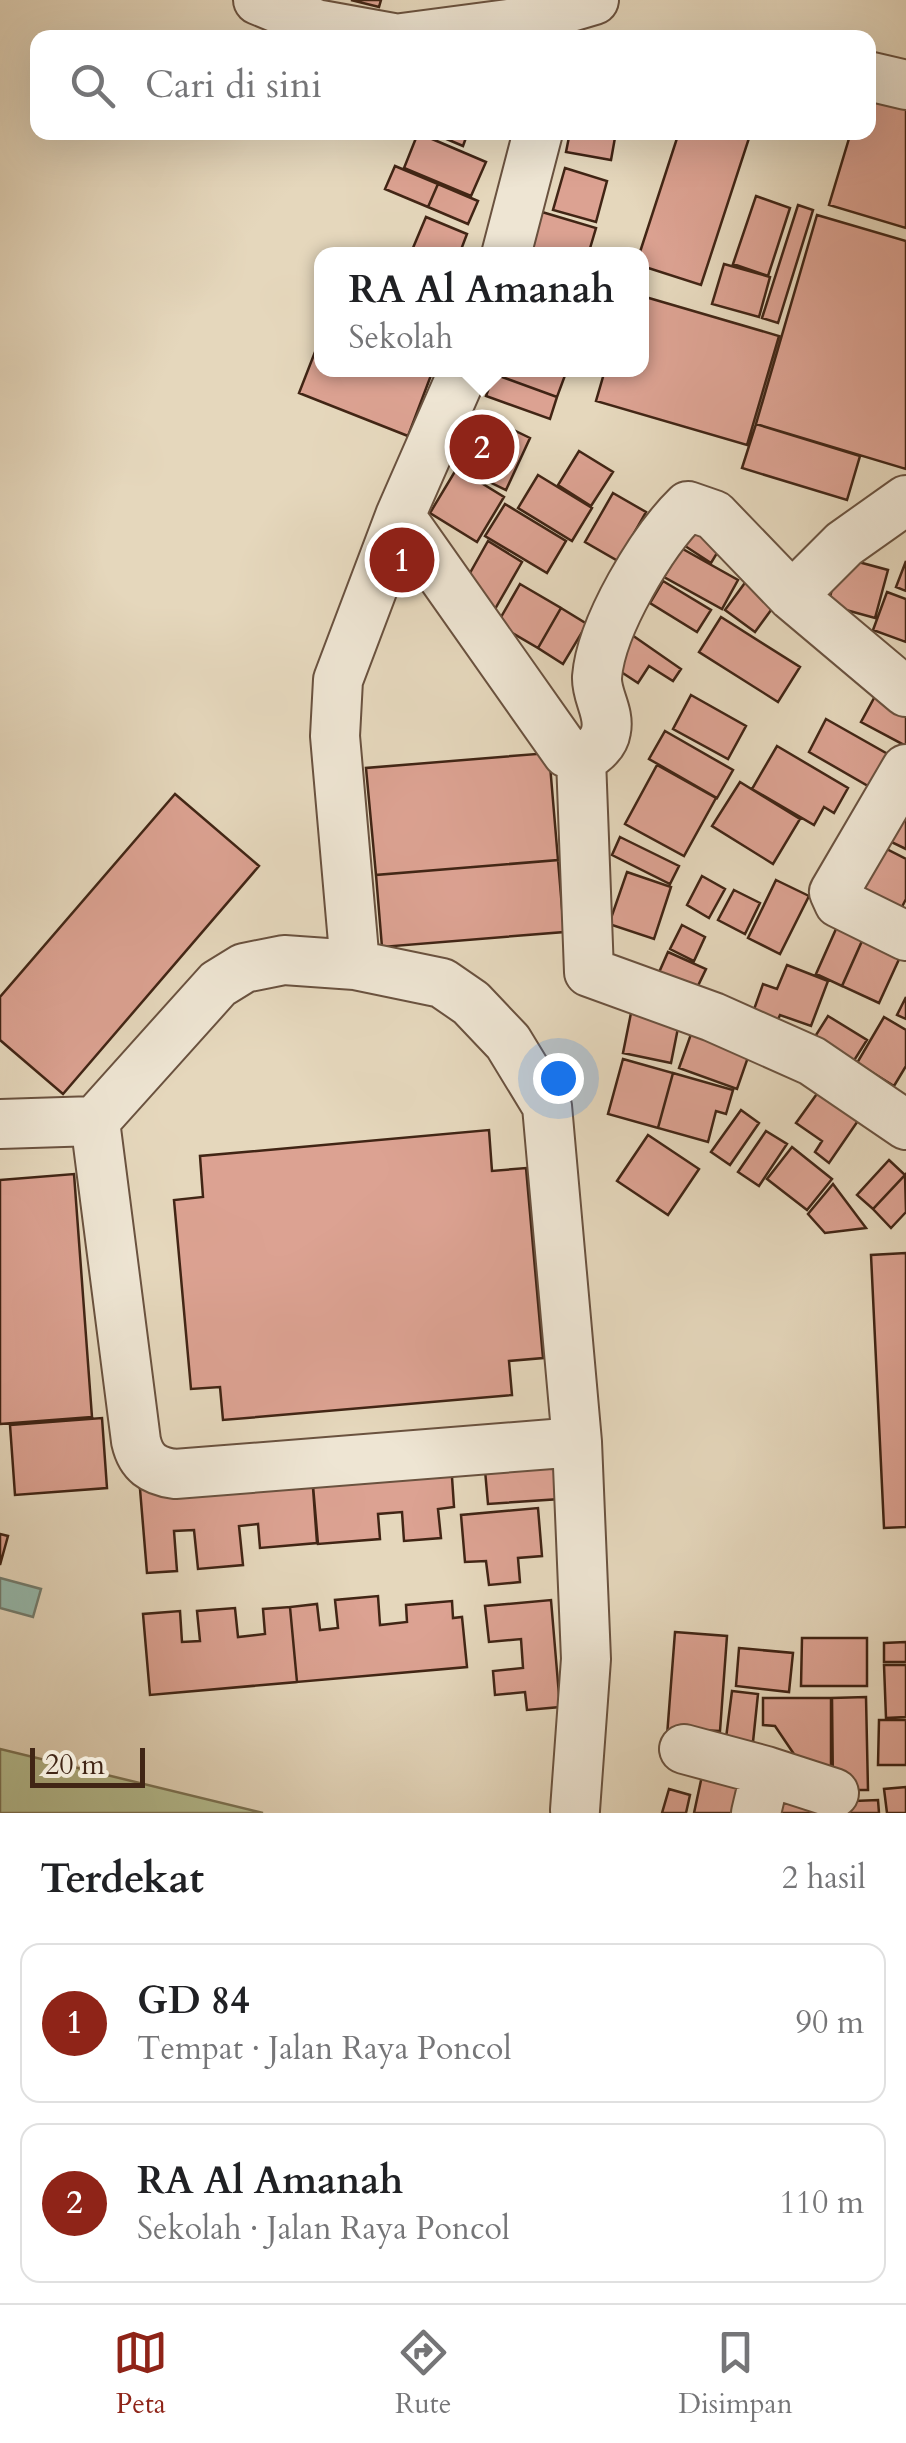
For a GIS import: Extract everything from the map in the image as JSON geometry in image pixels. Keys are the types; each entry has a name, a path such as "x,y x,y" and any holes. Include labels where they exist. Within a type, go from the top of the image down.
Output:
{"street":[{"path":"258,0 316,24 349,30"},
{"path":"422,30 454,17 576,16"},
{"path":"876,78 906,85"},
{"path":"508,247 536,140"},
{"path":"355,965 334,707 338,680 400,516 461,377"},
{"path":"792,596 844,544 906,500"},
{"path":"581,759 594,752 606,734 606,715 596,684 598,664 629,589 688,506 714,515 792,596 906,692"},
{"path":"400,516 567,753 581,759"},
{"path":"581,759 589,972 713,1017 812,1060 906,1125"},
{"path":"906,769 834,892 838,903 906,936"},
{"path":"0,1124 95,1120 218,984 244,968 284,960 355,965 442,984 456,992 508,1042 544,1096 577,1442 586,1659 575,1810"},
{"path":"95,1120 136,1440 140,1457 149,1466 176,1474 577,1442"},
{"path":"684,1748 761,1792 834,1794"}],"green space":[{"path":"0,1749 263,1813 0,1813"}],"water":[{"path":"0,1578 41,1589 33,1617 0,1608"}],"building":[{"path":"351,0 381,0 379,7"},
{"path":"876,96 906,105 906,228 829,205 849,140 876,140"},
{"path":"415,140 434,140 486,162 471,196 404,168"},
{"path":"568,140 615,140 611,160 566,152"},
{"path":"676,140 748,140 701,285 649,268 649,247 642,247"},
{"path":"395,166 438,184 428,207 385,189"},
{"path":"565,168 607,181 596,222 553,210"},
{"path":"438,184 478,201 468,224 428,207"},
{"path":"756,196 790,208 768,276 733,264"},
{"path":"798,205 813,210 778,323 762,318"},
{"path":"542,212 596,228 590,247 531,247"},
{"path":"817,215 906,241 906,469 756,424"},
{"path":"426,217 467,234 462,247 413,247"},
{"path":"724,264 770,277 759,317 712,304"},
{"path":"649,298 779,336 747,445 596,401 603,377 649,377"},
{"path":"314,355 314,377 430,377 408,436 299,393"},
{"path":"493,377 502,377 557,397 550,419 486,396"},
{"path":"502,377 564,377 557,397"},
{"path":"458,403 530,438 506,490 434,455"},
{"path":"756,424 860,456 847,500 742,468"},
{"path":"579,451 613,472 591,506 558,485"},
{"path":"457,468 504,497 477,542 430,513"},
{"path":"538,475 592,508 572,541 518,508"},
{"path":"613,493 646,512 618,561 585,542"},
{"path":"505,504 566,541 547,573 485,536"},
{"path":"699,517 728,535 711,563 682,544"},
{"path":"488,541 522,562 495,609 461,589"},
{"path":"681,548 738,580 722,609 664,577"},
{"path":"840,557 888,570 875,618 828,605"},
{"path":"906,561 906,591 896,587"},
{"path":"747,580 777,602 755,632 725,610"},
{"path":"663,581 711,610 697,632 650,603"},
{"path":"520,584 561,608 538,648 497,624"},
{"path":"887,592 906,599 906,642 873,630"},
{"path":"561,608 587,624 563,664 538,648"},
{"path":"721,617 800,667 778,702 699,652"},
{"path":"632,635 681,669 673,681 649,666 638,683 612,666"},
{"path":"879,689 906,704 906,746 861,722"},
{"path":"691,695 746,726 728,759 673,729"},
{"path":"826,719 893,757 875,790 809,752"},
{"path":"665,731 733,770 717,798 649,759"},
{"path":"777,746 848,788 834,813 824,807 814,825 752,789"},
{"path":"549,753 558,860 376,875 366,768"},
{"path":"657,765 716,798 684,856 625,824"},
{"path":"740,782 800,819 773,864 712,826"},
{"path":"175,794 259,866 63,1094 0,1040 0,997"},
{"path":"906,797 906,849 885,839"},
{"path":"620,837 679,866 670,884 612,855"},
{"path":"869,840 906,859 906,899 893,924 840,897"},
{"path":"558,860 564,932 382,947 376,875"},
{"path":"627,872 671,887 654,939 609,924"},
{"path":"702,876 725,889 709,918 687,905"},
{"path":"776,880 809,896 780,954 748,938"},
{"path":"734,890 760,903 745,934 718,920"},
{"path":"844,911 870,923 842,986 816,974"},
{"path":"870,923 906,944 879,1003 842,986"},
{"path":"682,925 705,937 694,961 670,949"},
{"path":"668,952 706,969 694,994 657,977"},
{"path":"787,965 828,981 811,1026 780,1015 776,1024 752,1015 763,984 777,989"},
{"path":"906,997 906,1019 897,1015"},
{"path":"633,1003 681,1013 671,1063 623,1053"},
{"path":"828,1016 867,1040 848,1070 809,1046"},
{"path":"884,1017 906,1030 906,1066 894,1086 857,1063"},
{"path":"696,1020 754,1040 737,1089 679,1068"},
{"path":"623,1059 673,1073 658,1128 608,1114"},
{"path":"673,1073 733,1090 726,1114 716,1111 708,1142 658,1128"},
{"path":"824,1084 864,1112 829,1163 815,1152 822,1141 796,1123"},
{"path":"741,1110 759,1123 730,1165 711,1152"},
{"path":"489,1130 492,1171 526,1168 543,1358 509,1361 512,1395 223,1420 220,1387 191,1389 174,1200 203,1197 200,1156"},
{"path":"766,1131 787,1144 759,1186 738,1172"},
{"path":"648,1135 699,1169 668,1215 617,1181"},
{"path":"792,1147 832,1179 807,1210 767,1179"},
{"path":"889,1160 905,1175 873,1209 857,1195"},
{"path":"74,1174 92,1417 0,1424 0,1180"},
{"path":"905,1175 906,1212 891,1228 873,1209"},
{"path":"833,1184 866,1228 825,1233 808,1214"},
{"path":"906,1253 906,1527 884,1528 871,1255"},
{"path":"102,1418 107,1488 15,1495 10,1425"},
{"path":"556,1453 560,1499 488,1504 484,1459"},
{"path":"451,1462 454,1507 438,1509 441,1538 404,1541 402,1512 378,1514 380,1539 318,1544 312,1474"},
{"path":"312,1474 317,1543 260,1548 258,1524 239,1526 243,1565 198,1569 194,1530 174,1531 177,1571 147,1573 140,1489"},
{"path":"538,1508 542,1556 518,1558 520,1582 489,1585 486,1561 465,1562 461,1515"},
{"path":"0,1534 8,1536 0,1565"},
{"path":"378,1596 380,1625 407,1622 406,1605 452,1601 453,1618 462,1617 467,1667 297,1682 290,1607 317,1604 320,1630 338,1628 335,1600"},
{"path":"551,1600 560,1707 527,1710 525,1692 495,1695 493,1671 523,1668 521,1639 489,1642 485,1606"},
{"path":"290,1607 297,1682 150,1695 143,1614 180,1611 182,1642 200,1641 197,1611 235,1608 238,1637 265,1634 263,1609"},
{"path":"675,1632 727,1636 720,1731 667,1736"},
{"path":"802,1638 867,1638 867,1686 801,1686"},
{"path":"906,1642 906,1662 884,1662 884,1643"},
{"path":"739,1648 793,1653 789,1692 736,1686"},
{"path":"884,1665 906,1665 906,1717 886,1718"},
{"path":"732,1691 758,1694 753,1742 726,1738"},
{"path":"866,1697 868,1790 833,1790 832,1698"},
{"path":"763,1698 831,1698 831,1778 802,1766 775,1726 763,1725"},
{"path":"879,1720 906,1720 906,1765 878,1765"},
{"path":"703,1771 748,1781 741,1813 694,1813"},
{"path":"906,1787 906,1813 887,1813 884,1789"},
{"path":"669,1789 690,1795 686,1813 662,1813"},
{"path":"878,1800 879,1813 829,1813 829,1802"},
{"path":"768,1802 824,1803 824,1813 768,1813"}],"place":[{"name":"RA Al Amanah","path":"482,447"},
{"name":"GD 84","path":"402,560"}]}
